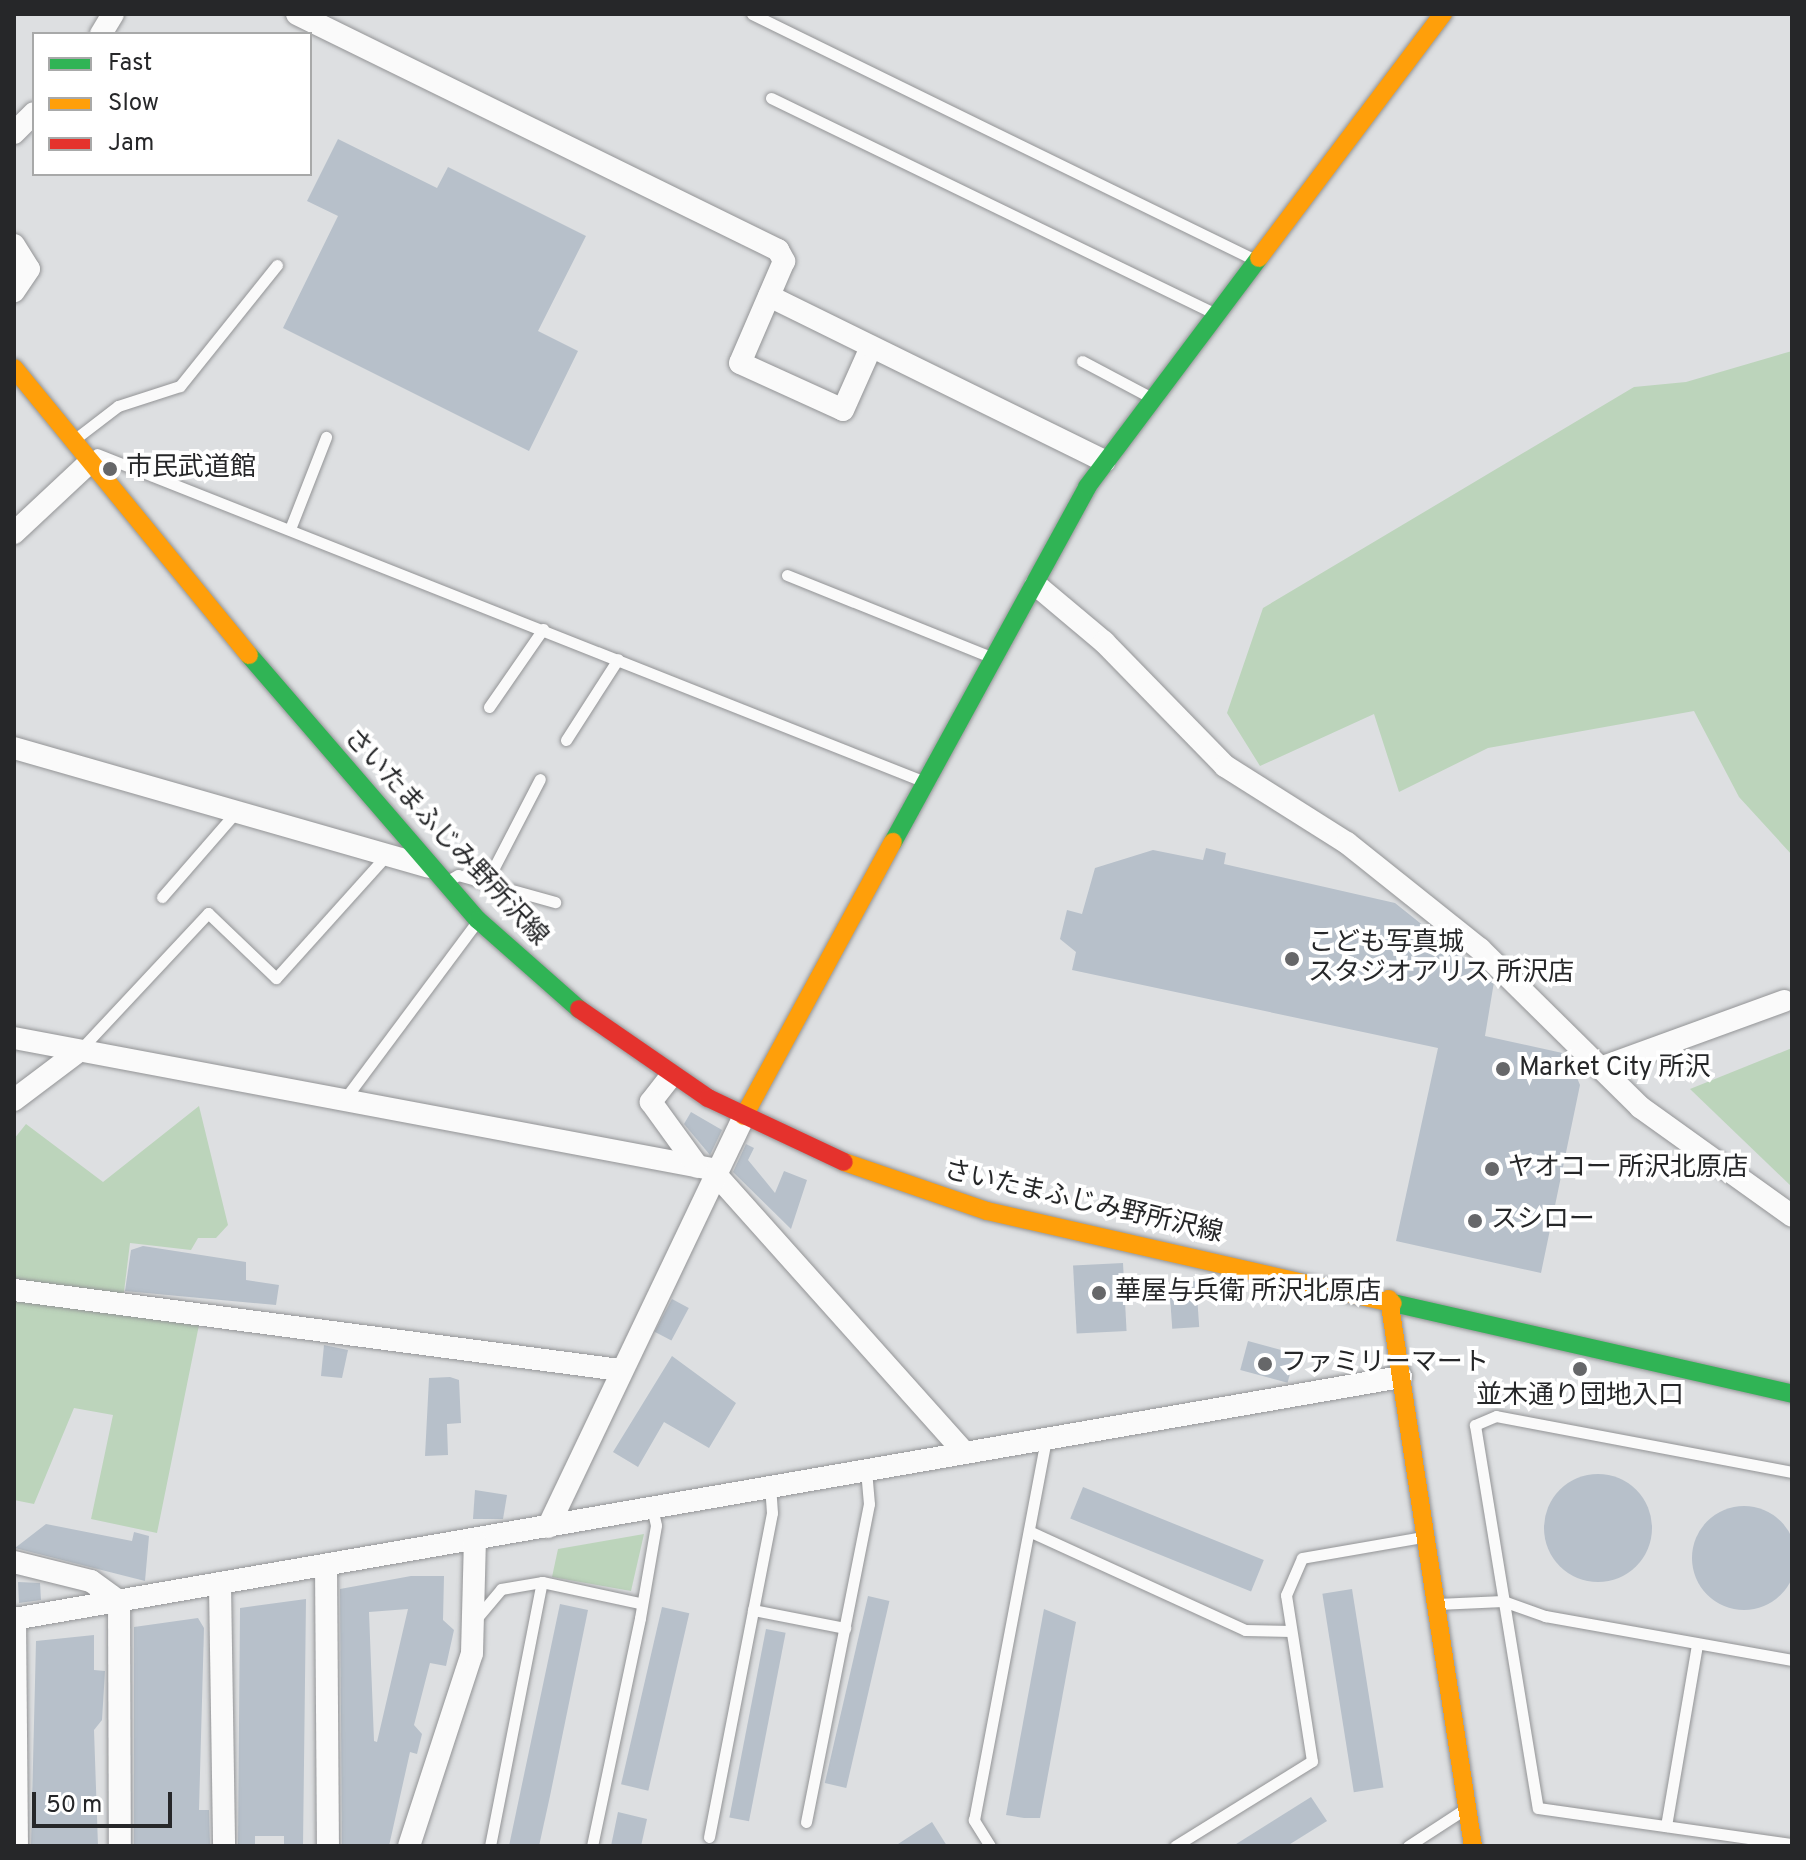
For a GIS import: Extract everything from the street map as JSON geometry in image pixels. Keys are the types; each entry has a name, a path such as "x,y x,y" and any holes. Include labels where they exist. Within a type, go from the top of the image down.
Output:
{"main road":[{"path":"744,1116 1105,461 1261,263 1443,14"},
{"name":"さいたまふじみ野所沢線","path":"14,368 436,875 548,986 671,1076 744,1116 950,1201 1389,1299 1792,1394"},
{"path":"1389,1299 1473,1846"}],"street":[{"path":"102,32 113,14"},
{"path":"297,14 778,250 784,261 740,363 843,410 871,347"},
{"path":"14,133 32,115"},
{"path":"14,245 29,269 14,291"},
{"path":"769,296 1105,461"},
{"path":"14,533 82,451"},
{"path":"1036,585 1104,642 1225,766 1347,843 1480,949 1640,1107 1792,1216"},
{"path":"14,748 387,855 436,875"},
{"path":"1600,1068 1784,1001"},
{"path":"14,1038 707,1172"},
{"path":"14,1100 79,1051"},
{"path":"671,1076 651,1102 707,1172 964,1452"},
{"path":"548,1527 707,1172 744,1116"},
{"path":"14,1290 620,1370"},
{"path":"17,1846 15,1619 1401,1377"},
{"path":"409,1846 472,1653 476,1619 475,1541"},
{"path":"14,1562 91,1581 119,1601"},
{"path":"326,1565 328,1846"},
{"path":"220,1585 224,1846"},
{"path":"119,1601 120,1846"}],"lane":[{"path":"752,14 1261,263"},
{"path":"771,98 1220,316"},
{"path":"277,265 180,386 118,406 82,451 290,529 926,783"},
{"path":"1082,361 1155,399"},
{"path":"290,529 326,437"},
{"path":"787,575 995,658"},
{"path":"489,707 543,629"},
{"path":"566,740 618,659"},
{"path":"486,883 540,779"},
{"path":"162,897 236,812"},
{"path":"79,1051 208,913 276,978 387,855"},
{"path":"436,875 458,875 555,902"},
{"path":"344,1100 478,920"},
{"path":"1792,1472 1496,1416 1475,1425 1538,1808 1792,1844"},
{"path":"990,1846 974,1820 1031,1532 1046,1438"},
{"path":"806,1822 869,1504 866,1470"},
{"path":"709,1837 772,1513 770,1487"},
{"path":"592,1846 656,1525 652,1508"},
{"path":"1031,1532 1245,1630 1291,1631"},
{"path":"1175,1846 1312,1761 1286,1595 1302,1558 1427,1536"},
{"path":"476,1619 501,1589 542,1582 639,1603"},
{"path":"490,1846 542,1582"},
{"path":"1437,1604 1503,1601 1697,1644 1792,1660"},
{"path":"753,1610 845,1628"},
{"path":"1666,1826 1697,1644"},
{"path":"1408,1846 1466,1808"}],"green space":[{"path":"1792,351 1792,855 1739,797 1694,711 1488,748 1399,792 1374,714 1260,766 1227,713 1263,608 1634,387 1686,382"},
{"path":"1792,1048 1792,1187 1690,1089"},
{"path":"199,1106 228,1225 216,1238 198,1238 191,1250 130,1243 122,1308 200,1320 157,1533 91,1519 113,1415 74,1408 34,1504 14,1500 14,1139 26,1124 103,1182"},
{"path":"644,1534 631,1591 552,1577 558,1549"}],"building":[{"path":"338,139 437,188 448,167 586,236 538,331 578,351 529,451 283,328 338,216 307,201"},
{"name":"Market City 所沢","path":"1206,848 1226,853 1224,864 1395,903 1494,982 1485,1036 1567,1054 1580,1085 1541,1273 1396,1241 1438,1048 1072,970 1076,952 1060,939 1067,910 1082,914 1095,868 1153,850 1203,860"},
{"path":"691,1112 722,1130 710,1155 684,1124"},
{"path":"746,1144 754,1148 748,1160 775,1193 784,1171 807,1180 791,1229 733,1172"},
{"path":"143,1246 246,1262 246,1280 279,1285 276,1305 125,1291 131,1250"},
{"name":"華屋与兵衛 所沢北原店","path":"1123,1263 1127,1331 1077,1334 1073,1266"},
{"path":"1196,1281 1199,1327 1172,1329 1169,1283"},
{"path":"672,1299 689,1308 671,1341 655,1332"},
{"path":"1248,1341 1295,1354 1288,1383 1240,1370"},
{"path":"324,1345 348,1350 342,1378 321,1376"},
{"path":"672,1356 736,1403 709,1448 664,1422 638,1467 613,1452"},
{"path":"429,1378 459,1380 461,1423 447,1424 448,1455 425,1456"},
{"path":"1598,1474 1619,1478 1636,1490 1648,1507 1652,1528 1648,1549 1636,1566 1619,1578 1598,1582 1577,1578 1560,1566 1548,1549 1544,1528 1548,1507 1560,1490 1577,1478"},
{"path":"1083,1487 1264,1560 1251,1592 1070,1519"},
{"path":"475,1490 507,1495 503,1519 473,1519"},
{"path":"1744,1506 1764,1510 1781,1521 1792,1538 1796,1558 1792,1578 1781,1595 1764,1606 1744,1610 1724,1606 1707,1595 1696,1578 1692,1558 1696,1538 1707,1521 1724,1510"},
{"path":"46,1524 132,1541 134,1532 149,1536 145,1581 15,1548"},
{"path":"411,1576 444,1576 443,1620 454,1630 446,1666 430,1663 414,1725 422,1734 417,1754 410,1752 389,1846 342,1846 340,1589","holes":["408,1609 377,1742 374,1741 369,1612"]},
{"path":"18,1582 40,1583 41,1600 19,1603"},
{"path":"1352,1589 1383,1788 1354,1792 1322,1594"},
{"path":"868,1596 889,1601 846,1788 825,1783"},
{"path":"306,1599 303,1846 284,1846 284,1836 255,1836 255,1846 238,1846 240,1608"},
{"path":"560,1604 588,1610 550,1796 539,1846 509,1846"},
{"path":"662,1607 689,1613 648,1791 621,1784"},
{"path":"1044,1609 1076,1622 1040,1818 1024,1818 1006,1815"},
{"path":"198,1618 204,1628 199,1810 209,1810 210,1846 134,1846 134,1627"},
{"path":"766,1629 786,1633 749,1821 729,1817"},
{"path":"94,1635 94,1670 105,1671 102,1720 94,1730 98,1846 31,1846 36,1641"},
{"path":"1311,1797 1327,1821 1287,1846 1233,1846"},
{"path":"618,1812 647,1819 641,1846 611,1846"},
{"path":"932,1822 947,1846 895,1846 918,1831"}],"traffic: fast":[{"path":"893,842 1087,487 1259,258"},
{"path":"249,655 478,920 579,1009"},
{"path":"1393,1303 1792,1394"}],"traffic: slow":[{"path":"1259,258 1443,14"},
{"path":"14,368 249,655"},
{"path":"744,1116 893,842"},
{"path":"844,1162 987,1211 1393,1303"},
{"path":"1389,1299 1473,1846"}],"traffic: jam":[{"path":"579,1009 708,1098 844,1162"}],"place":[{"name":"市民武道館","path":"110,469"},
{"name":"こども写真城 スタジオアリス 所沢店","path":"1292,959"},
{"name":"Market City 所沢","path":"1503,1069"},
{"name":"ヤオコー 所沢北原店","path":"1492,1169"},
{"name":"スシロー","path":"1475,1221"},
{"name":"華屋与兵衛 所沢北原店","path":"1099,1293"},
{"name":"ファミリーマート","path":"1265,1364"},
{"name":"並木通り団地入口","path":"1580,1369"}]}
